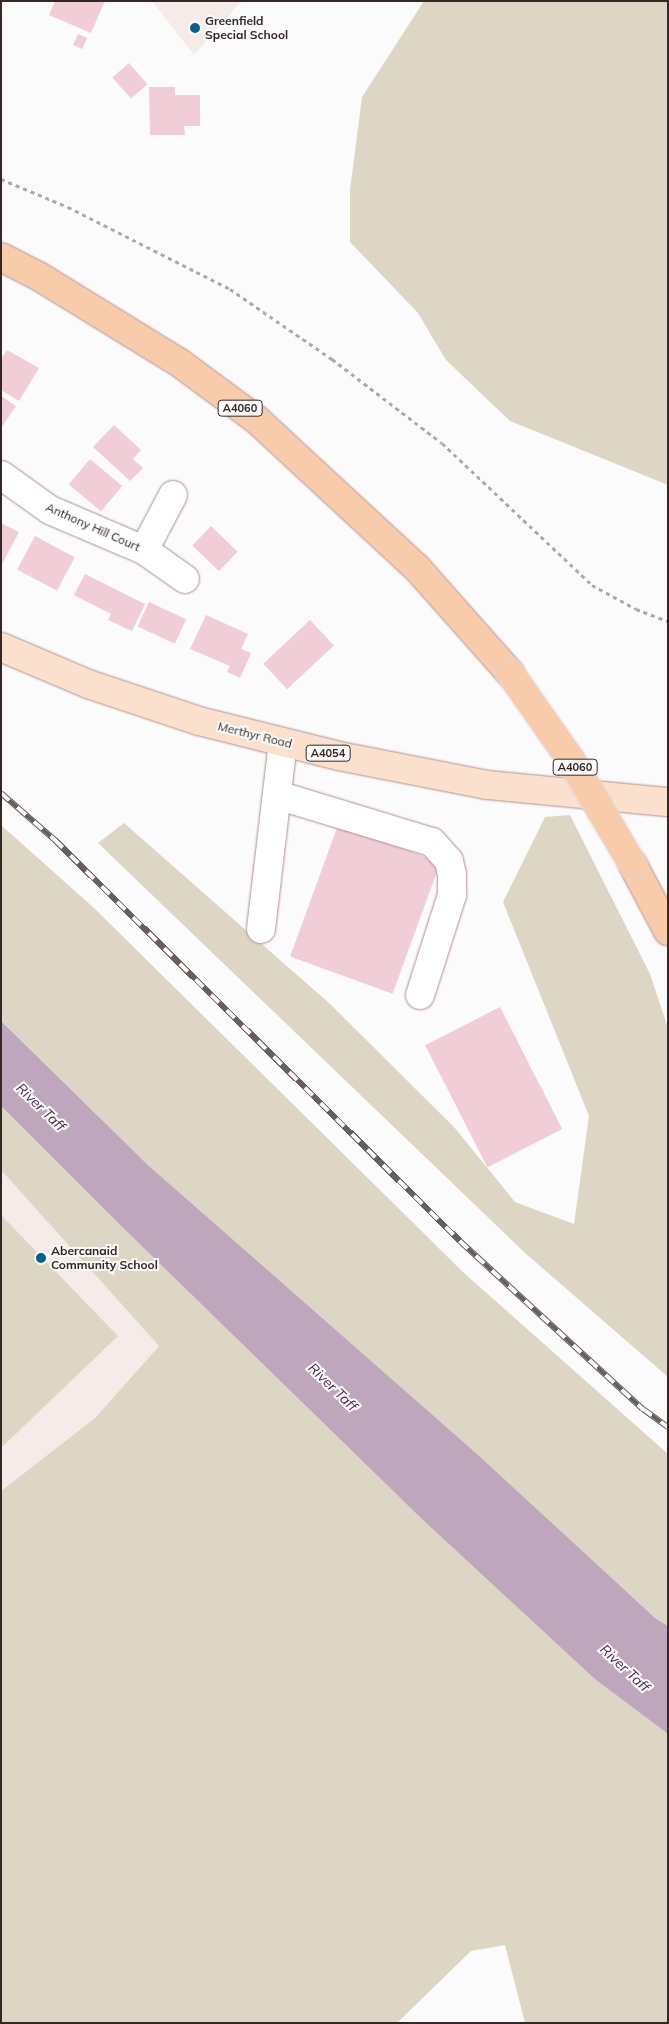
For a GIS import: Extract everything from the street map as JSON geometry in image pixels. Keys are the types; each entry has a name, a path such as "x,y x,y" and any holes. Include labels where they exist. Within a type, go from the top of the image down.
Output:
{"highway":[{"name":"A4060","path":"1,257 71,295 180,363 257,420 417,568 510,674 571,760 633,865 668,931"}],"main road":[{"name":"Merthyr Road","path":"1,647 88,684 199,721 339,756 487,785 668,802"}],"street":[{"name":"Anthony Hill Court","path":"1,474 50,510 144,550 185,579"},
{"path":"144,550 173,495"},
{"path":"261,929 283,742"},
{"path":"277,795 432,842 449,861 452,875 452,895 420,995"}],"path":[{"path":"1,178 68,207 230,289 332,359 442,443 592,585 636,610 668,621"}],"shaded area":[{"name":"Greenfield Special School","path":"152,1 242,1 194,55"},
{"path":"424,1 668,1 668,485 510,421 446,360 418,313 350,242 350,190 362,97"},
{"path":"570,815 650,974 668,1028 668,1377 525,1253 98,843 124,823 329,1003 454,1127 515,1202 574,1224 589,1116 503,902 545,817"},
{"path":"1,825 94,908 464,1273 668,1454 668,1626 655,1618 149,1166 1,1021"},
{"path":"1,1106 110,1215 596,1680 668,1734 668,2023 525,2023 505,1945 471,1951 397,2023 1,2023 1,1491 95,1418 159,1346 1,1170"},
{"name":"Abercanaid Community School","path":"1,1170 159,1346 95,1418 1,1491"},
{"path":"1,1215 118,1336 1,1448"}],"water":[{"name":"River Taff","path":"1,1021 149,1166 478,1455 655,1618 668,1626 668,1734 596,1680 421,1518 1,1106"}],"building":[{"path":"55,1 105,1 91,33 49,15"},
{"path":"78,34 87,38 82,49 73,45"},
{"path":"129,63 147,84 131,99 112,77"},
{"path":"149,87 175,87 175,95 200,95 200,126 184,126 185,135 150,135"},
{"path":"7,350 39,368 19,401 1,390 1,359"},
{"path":"1,396 16,406 1,428"},
{"path":"114,425 141,450 133,459 143,468 130,481 93,447"},
{"path":"90,459 122,486 101,511 69,484"},
{"path":"1,523 19,532 1,566"},
{"path":"211,526 238,552 219,571 192,545"},
{"path":"35,536 75,557 57,591 17,570"},
{"path":"85,574 145,604 132,631 108,620 111,614 74,595"},
{"path":"149,602 186,619 175,644 138,626"},
{"path":"206,615 248,634 241,649 251,653 240,678 227,672 230,666 190,649"},
{"path":"310,620 334,646 287,689 263,664"},
{"path":"338,825 440,862 393,994 290,957"},
{"path":"500,1007 562,1129 487,1167 425,1045"}],"railway":[{"path":"1,793 55,840 460,1241 643,1409 668,1427"}],"place":[{"name":"Greenfield Special School","path":"195,28"},
{"name":"Abercanaid Community School","path":"41,1258"}]}
